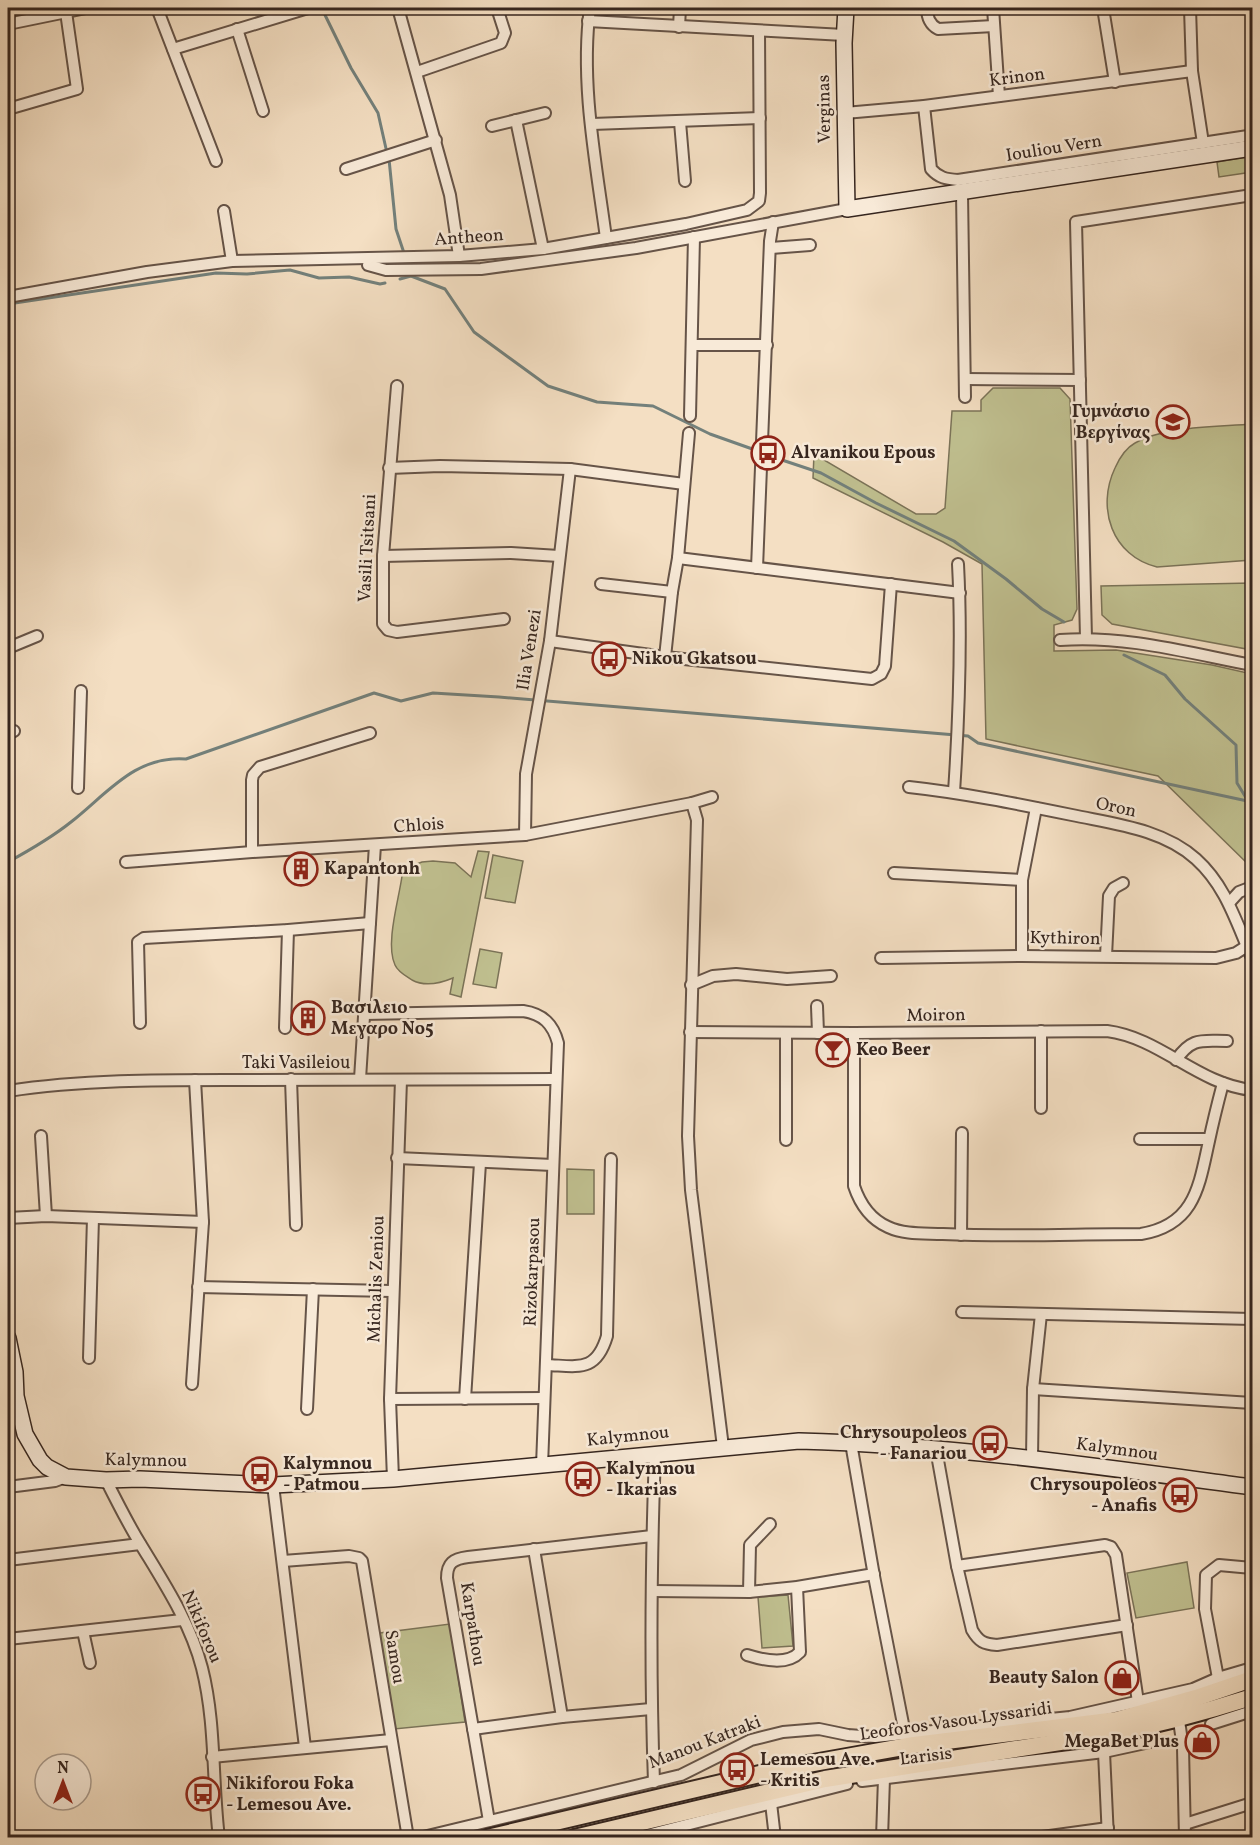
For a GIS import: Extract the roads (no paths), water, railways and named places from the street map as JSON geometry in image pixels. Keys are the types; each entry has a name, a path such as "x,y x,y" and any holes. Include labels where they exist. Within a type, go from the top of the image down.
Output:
{"main road":[{"name":"Leoforos Vasou Lyssaridi","path":"574,1838 825,1779 1100,1736 1177,1712 1252,1679"},
{"name":"Leoforos Vasou Lyssaridi","path":"488,1829 785,1768 914,1745 1177,1712 1252,1696"}],"street":[{"path":"8,24 86,8"},
{"path":"157,8 216,161"},
{"path":"172,49 237,29 284,11 308,8"},
{"path":"398,8 450,195 459,256"},
{"path":"417,72 501,43 505,33 497,8"},
{"path":"590,8 588,73 606,238"},
{"path":"679,27 680,8"},
{"name":"Verginas","path":"846,8 844,35 847,209"},
{"path":"927,8 928,20 938,28 994,26"},
{"path":"993,8 999,96"},
{"path":"1103,8 1115,82"},
{"path":"1190,8 1192,71 1203,143"},
{"path":"8,109 77,89 66,12"},
{"path":"588,21 844,35"},
{"path":"237,29 263,111"},
{"name":"Antheon","path":"8,297 147,272 232,261 459,256 543,249 686,224 747,210 759,201 760,193 759,31"},
{"name":"Krinon","path":"845,113 924,106 1192,71"},
{"name":"Iouliou Vern","path":"924,106 931,169 945,179 958,180 1203,143 1250,142"},
{"path":"492,126 544,113"},
{"path":"592,124 760,118"},
{"path":"516,120 543,249"},
{"path":"680,122 686,181"},
{"path":"346,169 436,140"},
{"path":"368,265 402,271 481,269 636,248 847,209 962,193 1250,142"},
{"path":"962,193 965,397"},
{"path":"1086,638 1076,222 1252,195"},
{"path":"224,211 232,261"},
{"path":"756,568 773,222"},
{"path":"690,416 694,237"},
{"path":"771,248 810,245"},
{"path":"692,345 766,345"},
{"path":"965,379 1080,380"},
{"name":"Vasili Tsitsani","path":"397,386 383,556 381,619 383,624 388,630 397,632 504,619"},
{"path":"665,657 678,558 689,433"},
{"path":"389,468 440,466 570,469 684,484"},
{"name":"Ilia Venezi","path":"525,835 525,774 550,641 570,469"},
{"path":"383,556 511,554 560,556"},
{"path":"678,558 960,593"},
{"path":"954,792 960,593 958,564"},
{"path":"602,584 672,592"},
{"path":"550,641 665,657 872,679 880,674 885,666 891,584"},
{"path":"8,648 37,636"},
{"path":"1060,640 1086,638 1155,646 1252,666"},
{"path":"78,788 81,691"},
{"path":"252,852 252,780 256,770 370,733"},
{"name":"Oron","path":"909,787 954,792 1036,808 1143,831 1171,842 1202,864 1220,886 1252,958"},
{"name":"Chlois","path":"126,862 525,835 692,803 712,797"},
{"path":"692,803 697,820 688,1136 691,1190 723,1447"},
{"path":"1022,956 1022,880 1036,808"},
{"path":"360,1079 375,845"},
{"path":"894,873 1022,880"},
{"path":"1106,956 1109,896 1114,888 1123,883"},
{"path":"1229,903 1239,892 1252,887"},
{"path":"140,1023 138,942 144,938 370,923"},
{"path":"285,1028 288,930"},
{"name":"Kythiron","path":"881,958 1022,956 1216,958 1236,953 1247,946"},
{"path":"691,985 713,976 736,974 787,979 831,976"},
{"path":"817,1006 818,1033"},
{"name":"Rizokarpasou","path":"364,1014 523,1011 538,1015 548,1022 556,1038 542,1466"},
{"path":"1041,1031 1041,1108"},
{"name":"Moiron","path":"690,1032 1041,1031 1119,1033 1146,1042 1211,1080 1232,1087 1252,1089"},
{"path":"786,1033 786,1140"},
{"path":"854,1033 852,1176 860,1202 871,1216 897,1230 961,1235 1141,1234 1159,1231 1179,1218 1195,1195 1223,1083"},
{"path":"1176,1060 1185,1047 1191,1043 1227,1041"},
{"name":"Taki Vasileiou","path":"8,1092 37,1087 116,1082 555,1078"},
{"path":"291,1079 296,1225"},
{"path":"192,1384 203,1222 195,1080"},
{"name":"Michalis Zeniou","path":"393,1479 390,1399 392,1290 401,1080"},
{"path":"961,1235 962,1133"},
{"path":"41,1136 46,1216"},
{"path":"1140,1139 1209,1139"},
{"path":"397,1158 553,1165"},
{"path":"546,1365 588,1364 596,1360 603,1350 607,1336 611,1159"},
{"path":"465,1399 480,1163"},
{"path":"8,1218 46,1216 203,1222"},
{"path":"89,1358 93,1218"},
{"path":"198,1287 392,1290"},
{"path":"306,1409 313,1289"},
{"path":"962,1312 1252,1319"},
{"path":"1032,1458 1033,1389 1041,1314"},
{"path":"8,1338 15,1372 12,1396 25,1434 34,1452 47,1467 66,1477"},
{"path":"1033,1389 1252,1403"},
{"path":"390,1399 544,1398"},
{"name":"Kalymnou","path":"8,1487 55,1481 66,1477 273,1485 393,1479 799,1441 936,1449 1032,1458 1252,1487"},
{"path":"851,1443 905,1734"},
{"path":"936,1449 957,1566 972,1630 977,1639 984,1644 997,1644 1127,1624"},
{"path":"654,1782 651,1709 655,1453"},
{"name":"Nikiforou","path":"105,1480 140,1544 163,1580 202,1666 211,1710 212,1757 219,1838"},
{"path":"273,1485 305,1747"},
{"path":"749,1592 750,1545 770,1524"},
{"name":"Karpathou","path":"488,1829 447,1578 450,1563 457,1559 652,1536"},
{"path":"8,1560 140,1544"},
{"path":"957,1566 1105,1545 1111,1547 1116,1555 1138,1702"},
{"path":"534,1549 562,1717"},
{"name":"Samou","path":"283,1561 350,1556 362,1561 408,1838"},
{"path":"1218,1678 1205,1609 1206,1575 1219,1565 1252,1568"},
{"path":"652,1591 749,1592 797,1587 874,1574"},
{"path":"747,1655 762,1659 787,1660 800,1652 797,1587"},
{"path":"8,1639 182,1620"},
{"path":"83,1631 90,1663"},
{"name":"Manou Katraki","path":"419,1838 488,1829 681,1775 751,1740 783,1732 819,1729 848,1735 875,1737 1070,1717 1193,1689 1218,1678 1252,1668"},
{"path":"473,1729 562,1717 651,1709"},
{"path":"1211,1724 1252,1711"},
{"path":"1177,1712 1183,1748 1185,1838"},
{"path":"212,1757 391,1740"},
{"name":"Larisis","path":"638,1837 836,1785 1104,1752 1150,1742"},
{"path":"1035,1838 1108,1833 1104,1752"},
{"path":"882,1838 884,1778"},
{"path":"771,1803 775,1838"},
{"path":"1185,1824 1252,1803"}],"waterway":[{"path":"324,8 325,15 351,68 378,113 387,153"},
{"path":"389,159 396,229 404,253"},
{"path":"406,260 411,276 445,289 474,332 548,386 597,402 653,406 710,434 758,451"},
{"path":"8,304 216,273 247,274 290,270 319,278 349,277 380,284 385,283"},
{"path":"400,279 411,276"},
{"path":"764,454 821,473 954,541 1042,609 1064,622"},
{"path":"1124,655 1165,675 1185,699 1236,745 1237,783 1248,801"},
{"path":"8,862 56,833 123,778 152,763 168,759 186,759 374,693 401,701 433,693 499,697 968,736 978,743 1252,802"}],"place":[{"name":"Γυμνάσιο Βεργίνας","path":"1173,422"},
{"name":"Alvanikou Epous","path":"768,453"},
{"name":"Nikou Gkatsou","path":"609,659"},
{"name":"Kapantonh","path":"301,869"},
{"name":"Βασιλειο Μεγαρο Νο5","path":"308,1018"},
{"name":"Keo Beer","path":"833,1050"},
{"name":"Chrysoupoleos - Fanariou","path":"990,1443"},
{"name":"Kalymnou - Patmou","path":"260,1474"},
{"name":"Kalymnou - Ikarias","path":"583,1479"},
{"name":"Chrysoupoleos - Anafis","path":"1180,1495"},
{"name":"Beauty Salon","path":"1122,1678"},
{"name":"MegaBet Plus","path":"1202,1742"},
{"name":"Lemesou Ave. - Kritis","path":"737,1770"},
{"name":"Nikiforou Foka - Lemesou Ave.","path":"203,1794"}]}
